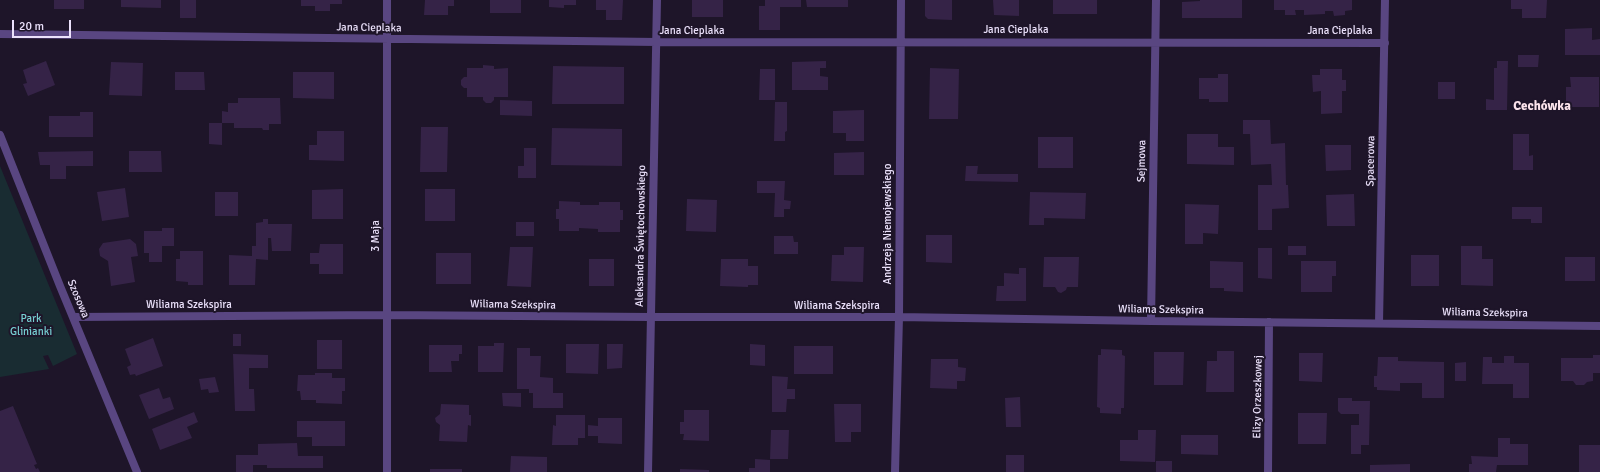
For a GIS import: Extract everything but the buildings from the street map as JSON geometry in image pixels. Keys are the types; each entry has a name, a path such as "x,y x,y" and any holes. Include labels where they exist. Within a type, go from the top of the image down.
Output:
{"street":[{"name":"3 Maja","path":"387,0 387,472"},
{"name":"Aleksandra Świętochowskiego","path":"648,472 657,0"},
{"name":"Andrzeja Niemojewskiego","path":"895,472 899,317 901,0"},
{"name":"Sejmowa","path":"1151,321 1156,0"},
{"name":"Spacerowa","path":"1379,323 1385,0"},
{"name":"Jana Cieplaka","path":"0,34 388,40 656,42 1385,42"},
{"name":"Szosowa","path":"0,135 137,472"},
{"name":"Wiliama Szekspira","path":"74,317 386,315 899,317 1600,326"},
{"name":"Elizy Orzeszkowej","path":"1268,472 1269,322"}],"green space":[{"name":"Park Glinianki","path":"0,166 77,354 53,366 48,355 43,356 49,369 0,377"}],"district":[{"name":"Cechówka","path":"1542,107"}]}
